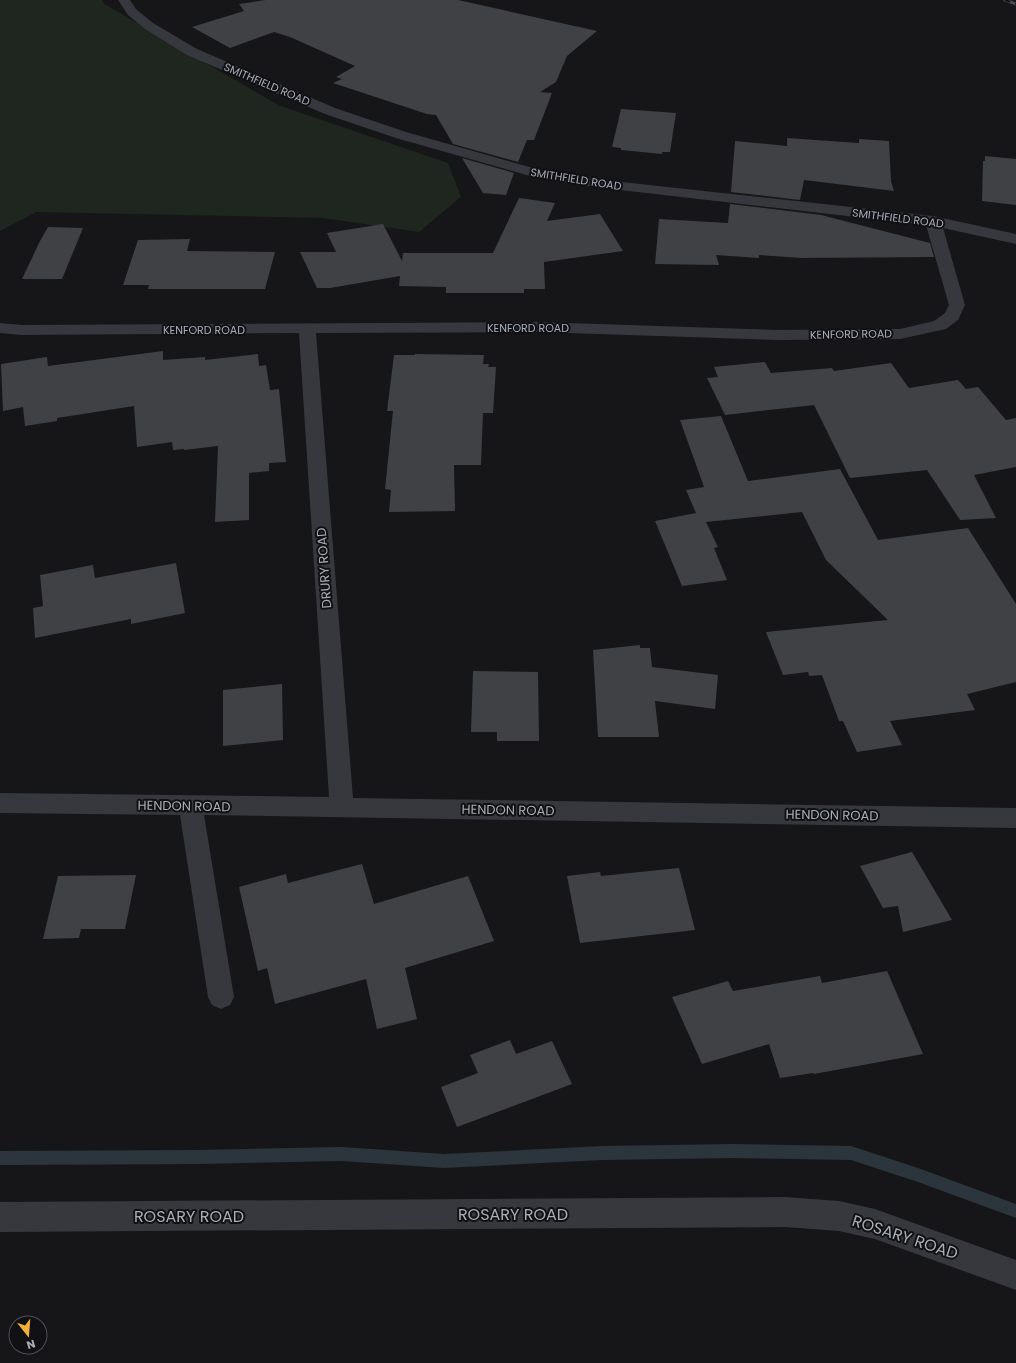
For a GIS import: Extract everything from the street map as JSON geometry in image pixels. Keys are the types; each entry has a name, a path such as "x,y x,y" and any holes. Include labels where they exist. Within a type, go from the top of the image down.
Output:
{"street":[{"name":"SMITHFIELD ROAD","path":"124,0 132,12 149,26 192,52 330,111 401,135 539,174 594,183 933,221 1016,239"},
{"name":"KENFORD ROAD","path":"0,328 22,330 538,327 778,335 900,334 940,325 952,316 957,305 933,221"},
{"name":"DRURY ROAD","path":"307,329 342,807"},
{"name":"HENDON ROAD","path":"0,800 191,806 1016,818"},
{"path":"191,806 221,997"},
{"name":"ROSARY ROAD","path":"0,1217 784,1212 839,1216 875,1224 1016,1275"}],"shaded area":[{"path":"0,0 102,0 103,3 278,105 448,163 461,197 419,232 323,218 36,212 0,231"}],"building":[{"path":"266,0 458,0 597,31 567,56 556,82 540,92 552,93 534,140 527,140 518,162 453,144 436,115 427,114 333,83 342,79 336,77 355,66 290,37 274,32 230,48 192,27 244,11 239,4"},
{"path":"621,109 676,113 670,152 662,152 662,154 621,150 621,148 612,147"},
{"path":"787,138 859,143 859,139 889,141 891,181 894,191 804,180 800,200 731,192 735,141 787,146"},
{"path":"985,156 1016,159 1016,205 982,201 983,161 985,161"},
{"path":"462,158 514,173 506,195 483,193"},
{"path":"519,198 555,203 547,221 600,214 623,251 544,262 545,289 524,289 524,293 446,293 446,287 399,286 400,276 330,288 317,288 300,252 336,252 327,233 383,224 402,261 403,253 493,253"},
{"path":"730,204 821,215 930,243 934,257 802,258 759,255 759,258 716,255 719,265 655,264 659,219 728,223"},
{"path":"48,227 83,228 62,279 22,279 40,241"},
{"path":"190,239 187,251 275,252 265,289 148,289 149,285 123,285 138,240"},
{"path":"163,351 163,360 205,357 205,360 258,354 259,366 266,365 270,390 279,389 286,462 269,463 269,471 249,473 249,520 215,522 218,446 173,450 172,442 137,447 134,406 57,418 57,421 25,426 23,407 3,411 1,364 47,357 48,366"},
{"path":"394,355 484,355 483,364 489,364 488,367 496,367 493,413 483,413 481,465 454,465 455,511 389,512 391,490 385,489 393,411 387,411"},
{"path":"765,362 771,373 832,368 834,371 891,363 909,388 958,380 966,389 978,387 1006,420 1016,418 1016,467 974,475 996,518 960,520 927,470 850,478 814,405 725,415 707,378 718,377 714,367"},
{"path":"721,416 748,481 840,469 878,540 968,528 1016,604 1016,682 967,694 975,710 890,721 902,745 857,752 843,721 839,721 822,675 809,676 808,672 783,675 766,632 888,620 826,560 802,512 706,522 718,547 714,548 727,580 682,586 655,521 696,513 686,490 704,487 680,420"},
{"path":"176,563 185,613 131,624 131,619 35,638 33,608 43,606 40,575 93,565 95,578"},
{"path":"640,645 640,648 650,648 652,667 718,675 715,709 655,701 659,737 598,737 593,650"},
{"path":"473,671 538,672 539,741 497,741 497,732 471,732"},
{"path":"282,684 283,740 223,746 223,690"},
{"path":"912,852 952,920 903,932 898,906 883,908 860,866"},
{"path":"362,864 374,904 468,876 494,941 405,968 417,1019 377,1029 366,979 275,1004 267,968 258,971 239,887 286,874 288,883"},
{"path":"679,868 695,930 580,943 567,876 600,872 601,876"},
{"path":"136,875 125,929 81,929 79,938 43,939 58,876"},
{"path":"887,971 923,1054 814,1074 780,1078 769,1044 702,1064 672,997 728,981 733,991 820,976 822,983"},
{"path":"510,1040 516,1054 552,1041 572,1084 457,1127 441,1087 478,1073 470,1055"}],"waterway":[{"path":"0,1158 199,1157 342,1154 444,1161 603,1153 732,1151 851,1153 918,1175 1016,1211"}],"railway":[{"path":"1005,0 1016,4"}]}
